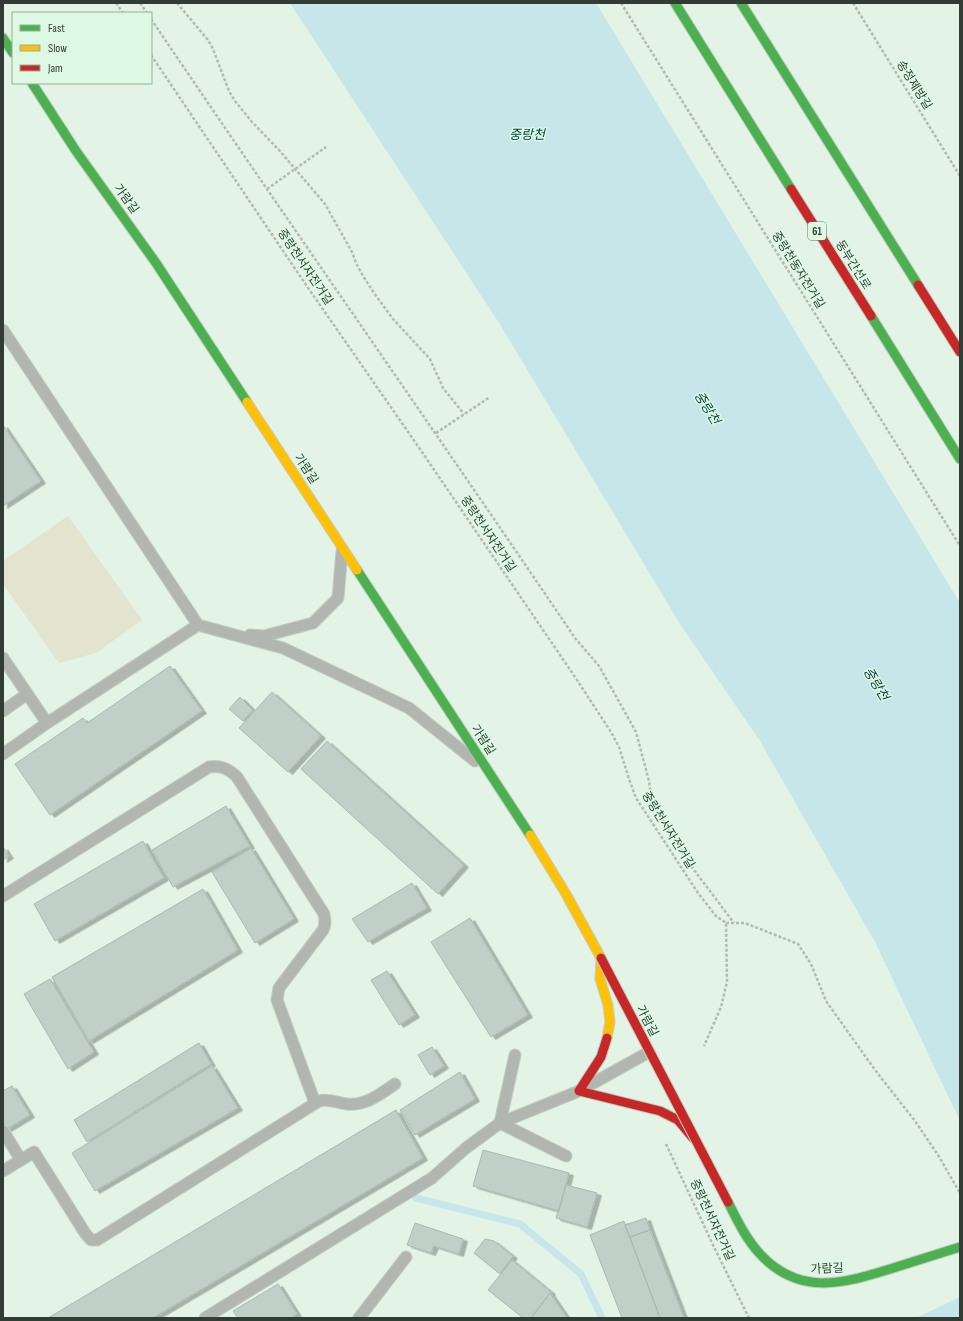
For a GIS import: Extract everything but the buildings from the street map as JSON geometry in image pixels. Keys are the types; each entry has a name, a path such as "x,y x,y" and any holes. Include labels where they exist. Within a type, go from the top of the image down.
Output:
{"main road":[{"name":"동부간선로","path":"675,3 960,459"},
{"path":"741,3 960,352"},
{"path":"3,38 12,52"},
{"name":"가람길","path":"33,84 76,151 156,263 516,812 566,894 728,1202 749,1240 760,1254 773,1266 790,1276 806,1282 822,1284 858,1278 960,1247"},
{"path":"601,958 600,979 608,1005 610,1022 607,1039 601,1057 579,1091 660,1111 678,1120 696,1140"}],"lane":[{"path":"3,330 198,625 225,634 282,648 409,708 491,774"},
{"path":"225,634 264,636 313,623 338,598 342,546"},
{"path":"3,754 47,723 198,625"},
{"path":"3,658 47,723"},
{"path":"3,710 27,694"},
{"path":"3,896 209,767 214,766 225,768 232,772 250,797 324,914 325,925 323,930 279,988 277,1000 316,1103"},
{"path":"205,1318 432,1178 466,1148 500,1123 579,1091 649,1052"},
{"path":"500,1123 515,1054"},
{"path":"3,1172 34,1152 85,1233 91,1240 97,1240 316,1103 325,1099 346,1104 358,1104 372,1100 395,1084"},
{"path":"500,1123 566,1156"},
{"path":"3,1131 21,1160"},
{"path":"358,1318 406,1257"}],"path":[{"path":"116,3 122,12"},
{"path":"140,3 146,12"},
{"path":"177,3 208,40 229,91 235,101 325,204 352,252 362,276 393,319 430,359 443,388 464,414"},
{"name":"중랑천동자전거길","path":"621,3 960,546"},
{"name":"송정제방길","path":"853,3 960,176"},
{"path":"152,20 575,638 599,666 636,732 649,781 652,803 694,870 734,923"},
{"name":"중랑천서자전거길","path":"152,56 304,282 579,683 619,747 636,798 703,899 716,916 726,923"},
{"path":"267,189 326,147"},
{"path":"436,433 490,397"},
{"path":"704,1046 721,1007 727,982 726,923 745,923 798,944 811,964 826,1001 915,1121 938,1155 960,1193"},
{"name":"중랑천서자전거길","path":"664,1138 714,1247 750,1318"}],"green space":[{"path":"68,516 142,620 96,653 59,663 3,584 3,561"}],"water":[{"name":"중랑천","path":"290,3 596,3 960,603 960,1121 875,942 760,741 680,624 501,326"},
{"path":"960,1297 960,1318 916,1318"}],"waterway":[{"path":"416,1198 520,1224 581,1274 602,1318"}],"traffic: fast":[{"path":"675,3 791,189"},
{"path":"741,3 918,285"},
{"path":"3,38 12,52"},
{"path":"33,84 76,151 156,263 247,402"},
{"path":"871,316 960,459"},
{"path":"357,570 530,835"},
{"path":"728,1202 746,1236 760,1254 775,1267 790,1276 806,1281 822,1283 855,1279 960,1247"}],"traffic: slow":[{"path":"247,402 357,570"},
{"path":"530,835 566,894 601,958 600,979 608,1005 610,1022 607,1038"}],"traffic: jam":[{"path":"791,189 871,316"},
{"path":"918,285 960,352"},
{"path":"601,958 728,1202"},
{"path":"607,1038 601,1057 579,1091 660,1111 678,1120 693,1138"}]}
